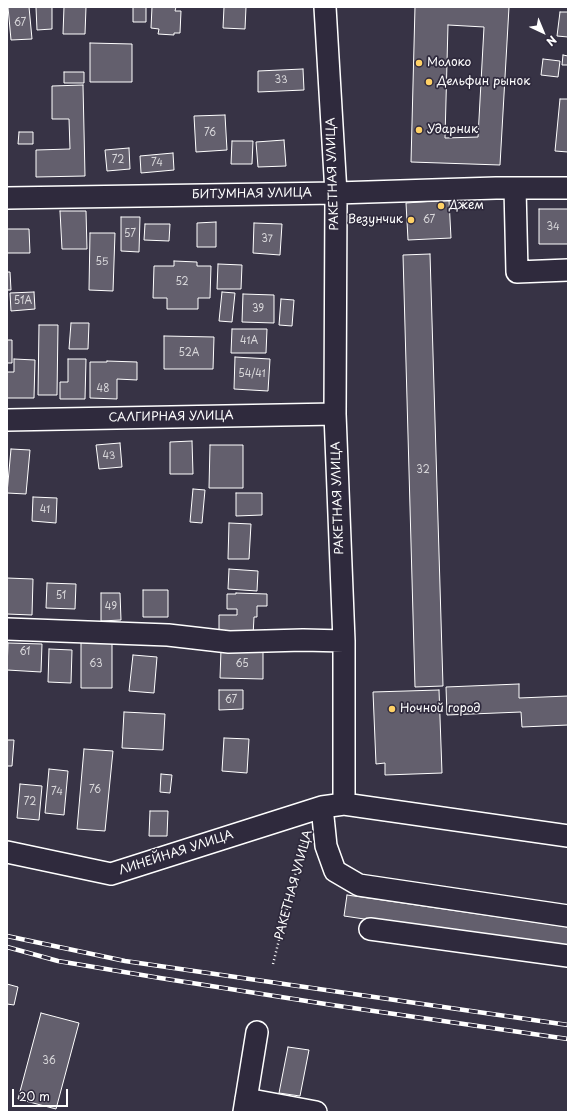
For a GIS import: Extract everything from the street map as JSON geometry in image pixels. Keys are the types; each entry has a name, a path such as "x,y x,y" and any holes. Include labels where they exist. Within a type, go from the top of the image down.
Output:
{"street":[{"name":"РАКЕТНАЯ УЛИЦА","path":"325,7 336,193 335,414 344,641 344,804"},
{"path":"515,188 517,272 568,270"},
{"name":"БИТУМНАЯ УЛИЦА","path":"7,198 568,188"},
{"name":"САЛГИРНАЯ УЛИЦА","path":"7,420 335,414"},
{"path":"7,629 168,636 229,642 303,640 344,641"},
{"name":"ЛИНЕЙНАЯ УЛИЦА","path":"7,852 111,874 322,812 344,804 568,836"},
{"path":"322,812 326,846 335,871 359,885 568,916"},
{"path":"370,929 568,956"},
{"path":"257,1032 245,1106 316,1112"}],"path":[{"name":"РАКЕТНАЯ УЛИЦА","path":"273,964 308,826 322,812"}],"building":[{"path":"8,7 29,7 32,39 11,40"},
{"path":"36,7 52,7 52,29 37,30"},
{"path":"64,7 86,7 85,34 63,34"},
{"path":"133,7 146,7 146,22 133,22"},
{"path":"152,7 176,7 175,11 181,11 180,33 174,33 174,35 158,34 159,29 151,28"},
{"path":"224,7 246,7 245,29 223,28"},
{"name":"Дельфин рынок","path":"415,7 509,7 500,165 411,162","holes":["448,25 484,27 478,137 445,138"]},
{"path":"560,12 568,12 568,37 557,36"},
{"path":"90,43 132,44 132,82 90,82"},
{"path":"563,55 568,56 568,65 562,65"},
{"path":"543,59 560,61 558,77 541,75"},
{"path":"303,69 304,90 258,92 258,71"},
{"path":"64,72 84,72 84,83 64,83"},
{"path":"83,85 85,176 36,177 36,150 70,149 69,119 52,119 52,86"},
{"path":"560,99 568,99 568,152 555,151"},
{"path":"225,115 227,150 196,152 194,116"},
{"path":"19,132 33,132 33,144 18,144"},
{"path":"284,140 286,166 258,167 256,142"},
{"path":"232,141 253,141 252,164 231,164"},
{"path":"129,148 130,169 107,171 105,150"},
{"path":"173,153 174,170 141,173 140,156"},
{"path":"449,200 451,238 408,240 406,203"},
{"path":"539,209 568,209 568,244 539,244"},
{"path":"60,211 86,211 87,249 62,249"},
{"path":"121,217 140,217 139,252 121,251"},
{"path":"216,222 216,247 197,247 197,223"},
{"path":"254,223 282,224 280,255 253,253"},
{"path":"145,224 170,224 169,241 144,240"},
{"path":"7,229 29,229 30,253 7,253"},
{"path":"90,233 115,233 113,291 89,290"},
{"path":"430,254 443,686 415,687 403,255"},
{"path":"174,261 197,262 197,266 211,266 210,298 198,298 198,309 167,309 167,298 153,298 154,266 174,266"},
{"path":"218,264 242,265 241,289 217,289"},
{"path":"7,272 10,272 11,290 7,290"},
{"path":"34,292 35,309 11,311 10,293"},
{"path":"222,292 235,293 232,322 219,321"},
{"path":"243,294 274,295 274,323 242,322"},
{"path":"281,299 294,300 292,326 279,325"},
{"path":"71,323 89,323 88,349 69,349"},
{"path":"39,325 58,325 57,395 38,395"},
{"path":"232,329 267,329 266,353 231,353"},
{"path":"164,336 214,337 213,369 164,369"},
{"path":"7,340 12,340 12,363 7,363"},
{"path":"235,357 270,359 268,391 234,389"},
{"path":"14,359 35,360 34,398 7,398 7,372 14,372"},
{"path":"68,359 86,359 85,399 60,399 60,382 68,382"},
{"path":"90,362 137,362 137,380 117,379 117,399 90,398"},
{"path":"192,441 193,474 170,474 170,442"},
{"path":"120,443 122,467 99,469 96,445"},
{"path":"210,445 243,445 243,488 209,488"},
{"path":"11,449 30,450 26,494 7,493"},
{"path":"193,489 205,490 202,523 190,522"},
{"path":"236,493 262,493 262,515 236,516"},
{"path":"33,497 57,498 56,523 32,521"},
{"path":"229,523 251,524 249,559 228,559"},
{"path":"229,569 258,571 257,591 228,589"},
{"path":"7,578 33,579 32,615 7,614"},
{"path":"47,583 76,584 75,609 46,608"},
{"path":"143,590 168,590 168,617 143,617"},
{"path":"101,593 120,593 121,620 101,621"},
{"path":"227,594 267,594 267,606 257,606 257,617 254,617 253,636 219,634 219,615 237,615 237,609 227,609"},
{"path":"81,640 112,640 112,688 81,688"},
{"path":"8,643 42,644 41,672 7,670"},
{"path":"49,649 72,650 71,683 48,682"},
{"path":"221,650 263,651 263,679 220,678"},
{"path":"133,655 157,657 154,693 129,691"},
{"path":"519,684 519,698 568,696 568,725 522,727 521,712 447,715 446,687"},
{"path":"219,690 243,690 243,709 219,710"},
{"path":"439,690 442,773 385,775 385,763 376,764 373,692"},
{"path":"124,712 165,714 163,750 122,748"},
{"path":"224,738 249,739 247,773 222,771"},
{"path":"7,740 14,740 12,766 7,766"},
{"path":"84,749 113,751 105,831 77,829"},
{"path":"49,769 68,771 64,815 45,813"},
{"path":"161,774 172,775 170,793 160,792"},
{"path":"20,784 42,786 39,820 17,818"},
{"path":"150,811 168,811 167,836 149,836"},
{"path":"347,895 568,927 568,949 344,916"},
{"path":"7,984 18,987 14,1005 7,1004"},
{"path":"41,1013 79,1023 56,1109 18,1099"},
{"path":"288,1047 309,1050 300,1096 279,1093"}],"railway":[{"path":"7,936 125,961 568,1025"},
{"path":"7,947 58,961 160,978 332,1005 568,1039"}],"place":[{"name":"Молоко","path":"419,63"},
{"name":"Дельфин рынок","path":"429,82"},
{"name":"Ударник","path":"419,130"},
{"name":"Джем","path":"441,206"},
{"name":"Везунчик","path":"411,220"},
{"name":"Ночной город","path":"392,709"}]}
